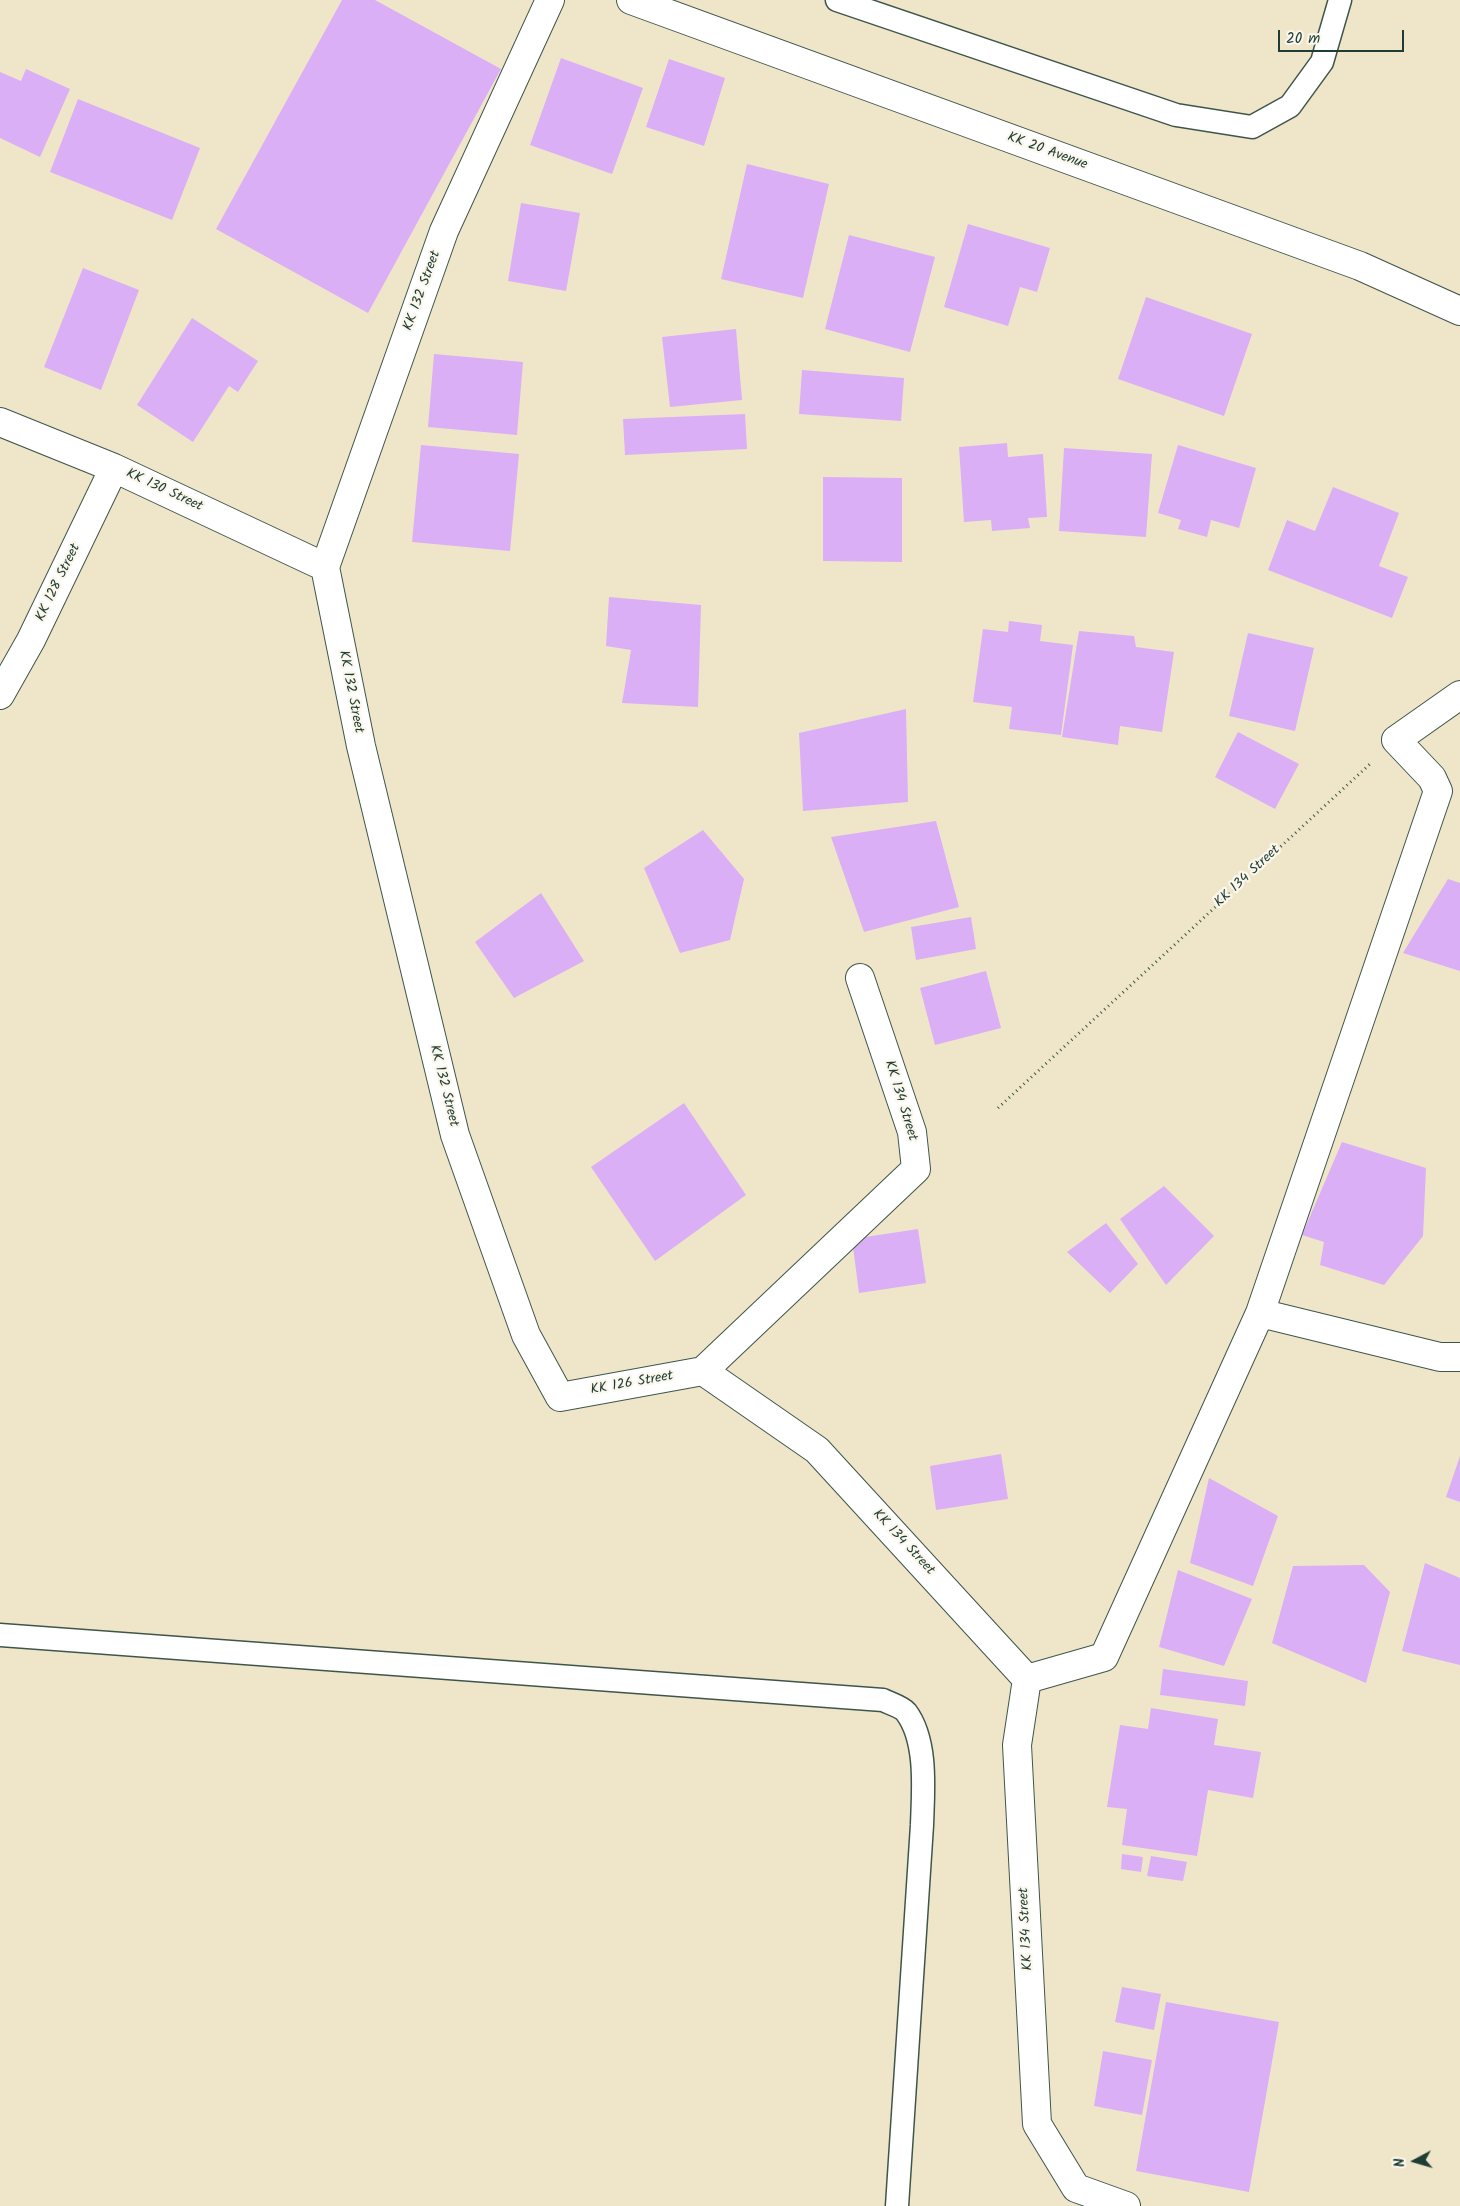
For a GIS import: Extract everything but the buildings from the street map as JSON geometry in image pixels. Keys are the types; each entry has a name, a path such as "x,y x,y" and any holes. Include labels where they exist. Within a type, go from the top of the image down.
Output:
{"street":[{"name":"KK 132 Street","path":"550,0 444,231 325,567 361,746 455,1135 526,1335 560,1397"},
{"name":"KK 20 Avenue","path":"631,0 1360,266 1460,311"},
{"name":"KK 130 Street","path":"0,422 114,468 325,567"},
{"name":"KK 128 Street","path":"0,695 31,640 114,468"},
{"path":"1027,1679 1104,1656 1260,1313 1438,791 1432,778 1396,740 1460,695"},
{"name":"KK 134 Street","path":"860,978 912,1132 916,1169 703,1371 817,1450 1027,1679 1017,1745 1037,2124 1076,2188 1126,2206"},
{"path":"1260,1313 1440,1357 1460,1357"},
{"name":"KK 126 Street","path":"560,1397 703,1371"}],"lane":[{"path":"837,0 1176,115 1252,127 1290,106 1322,62 1340,0"},
{"path":"0,1635 882,1700 906,1711 919,1740 924,1782 897,2206"}],"path":[{"name":"KK 134 Street","path":"998,1108 1396,740"}]}
